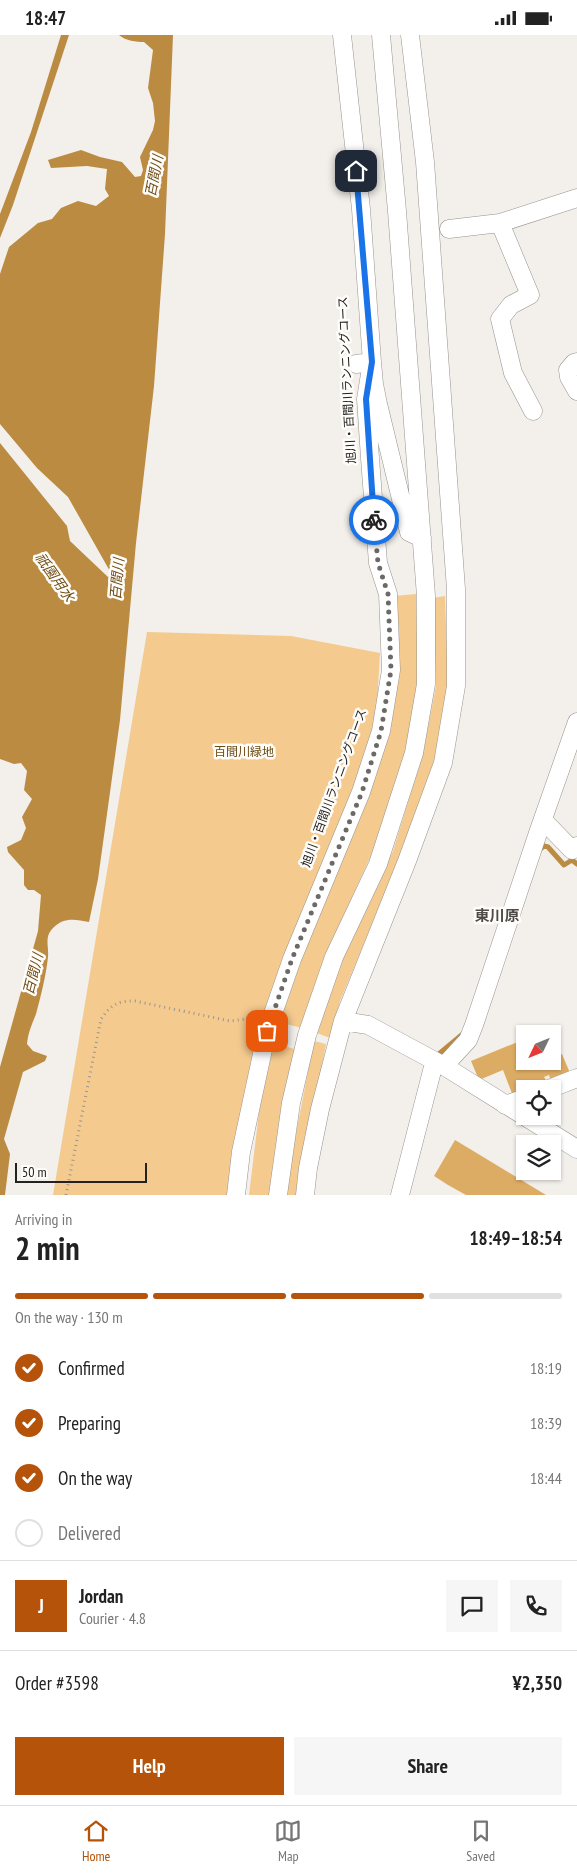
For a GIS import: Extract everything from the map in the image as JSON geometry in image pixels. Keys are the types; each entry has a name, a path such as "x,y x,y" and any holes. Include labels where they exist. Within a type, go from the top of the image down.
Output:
{"street":[{"path":"236,1195 241,1152 267,1031 292,959 362,792 381,731 391,670 388,594 378,563 364,363 360,209 342,35"},
{"path":"278,1195 291,1103 307,1035 334,957 378,864 414,753 426,684 426,596 422,538 397,211 381,35"},
{"path":"306,1195 308,1168 320,1109 343,1021 407,861 443,763 456,685 456,589 425,162 410,35"},
{"path":"449,229 500,223 577,198"},
{"path":"500,223 530,295 511,305 500,319 513,373 534,411"},
{"path":"577,362 568,370 569,377 577,391"},
{"path":"364,363 374,384 409,532 422,538"},
{"path":"400,1195 433,1067 436,1062 468,1040 577,722"},
{"path":"543,820 572,850 577,846"},
{"path":"343,1021 368,1025 436,1062 577,1149"},
{"path":"561,1084 577,1078"},
{"path":"505,1105 516,1101"}],"path":[{"path":"66,1195 101,1019 109,1007 120,1001 136,1001 230,1021 246,1019 262,1007"}],"green space":[{"path":"416,594 418,683 409,746 378,840 326,954 302,1028 278,1022 307,939 355,830 388,732 394,596"},
{"path":"445,596 448,687 436,758 401,854 340,1001 330,1038 317,1033 331,984 350,939 393,851 423,754 436,686 433,598"},
{"name":"百間川緑地","path":"147,632 291,636 380,653 376,723 342,827 275,991 229,1195 53,1195"},
{"path":"314,1041 326,1044 297,1195 284,1195"},
{"path":"274,1043 298,1050 273,1195 249,1195 261,1096"}],"water":[{"path":"61,35 69,35 13,205 0,238 0,214 31,132"},
{"path":"119,35 173,35 165,234 154,386 136,543 120,720 98,879 89,922 65,920 57,924 50,931 45,978 27,1044 33,1051 47,1056 45,1061 23,1072 4,1139 10,1154 5,1195 0,1195 0,1067 38,931 41,895 34,890 28,890 24,885 24,870 8,852 7,847 21,840 26,828 22,817 32,799 24,790 27,771 21,763 14,764 0,759 0,443 67,526 70,541 108,577 111,573 68,497 37,468 0,424 0,274 9,247 38,223 52,219 61,208 78,201 96,206 109,196 105,189 107,169 87,166 51,168 48,160 81,150 122,162 135,177 141,176 143,170 140,157 153,130 155,121 153,103 148,88 153,50 144,42 128,40"}],"building":[{"path":"516,1043 516,1070 561,1070 562,1054 570,1073 553,1080 551,1080 549,1075 544,1077 546,1080 516,1080 516,1095 513,1096 503,1070 479,1080 471,1061"},
{"path":"455,1140 516,1177 516,1180 521,1180 546,1195 466,1195 434,1176"}],"waterway":[{"path":"539,850 544,846 548,847 564,865 572,860 577,864"},
{"path":"434,1058 464,1033"}],"way so far":[{"path":"267,1031 292,959 362,792 381,731 391,670 388,594 378,563 374,520"}],"district":[{"name":"東川原","path":"497,916"}],"route":[{"path":"356,171 372,362 366,399 374,520"}],"water label":[{"name":"百間川","path":"154,176"},
{"name":"祇園用水","path":"55,577"},
{"name":"百間川","path":"117,579"},
{"name":"百間川","path":"33,974"}]}
